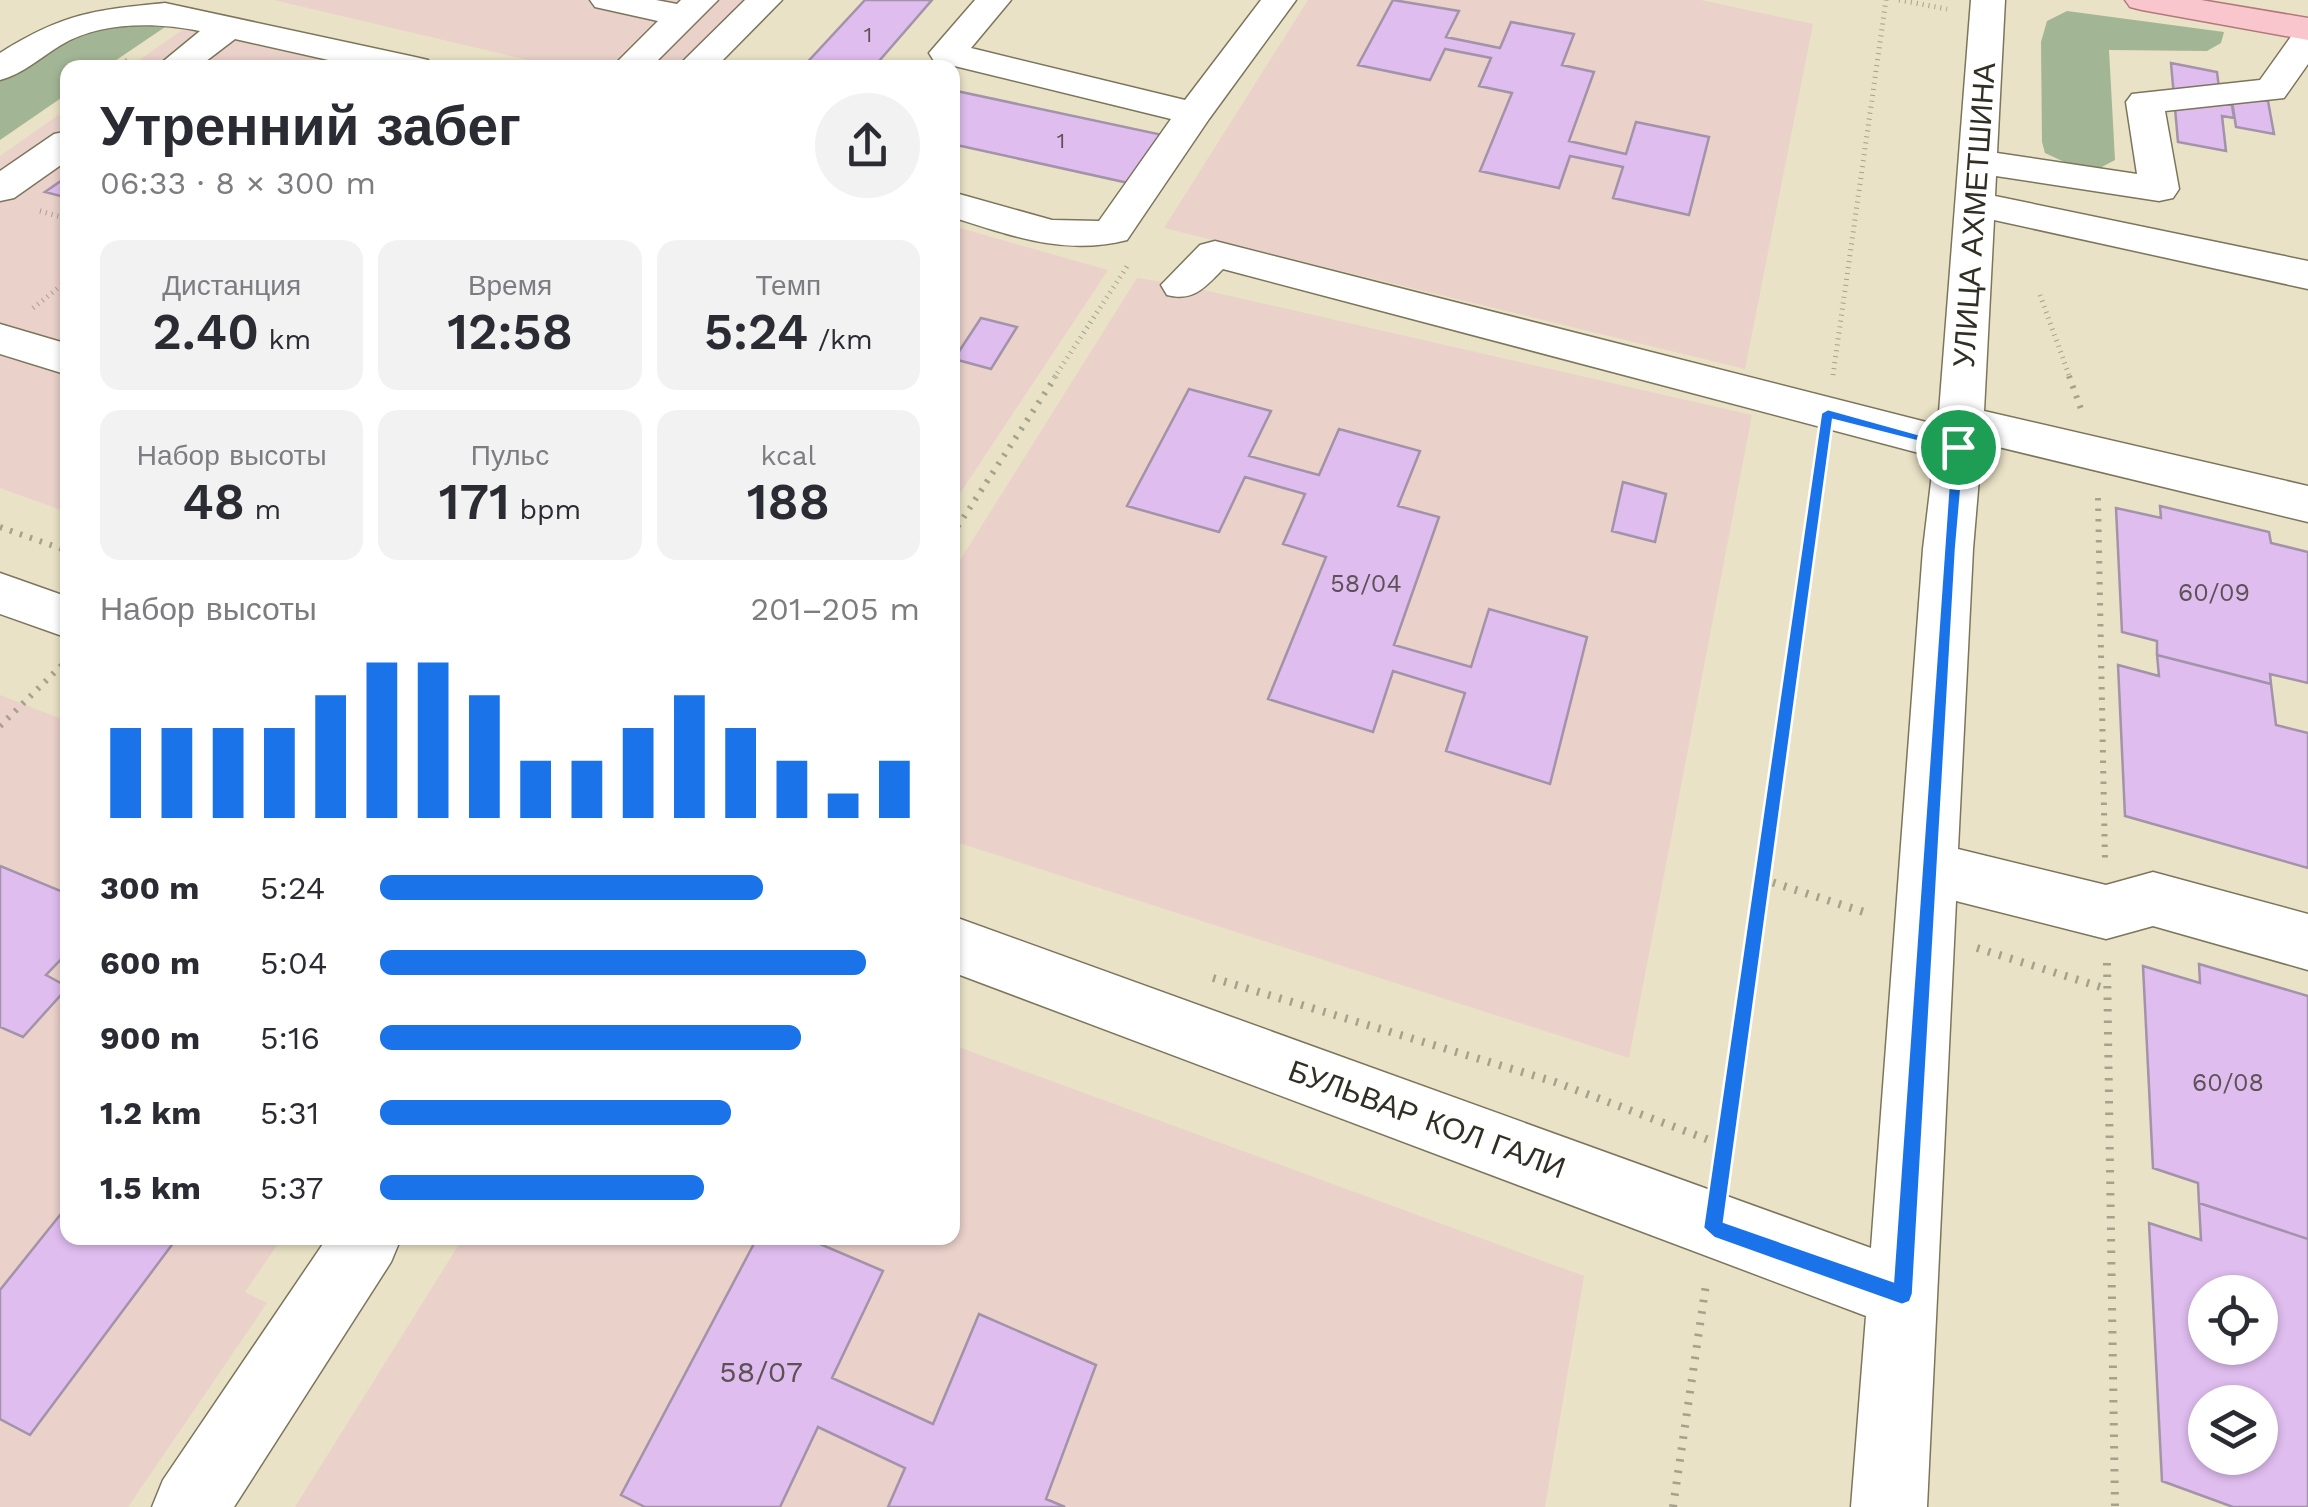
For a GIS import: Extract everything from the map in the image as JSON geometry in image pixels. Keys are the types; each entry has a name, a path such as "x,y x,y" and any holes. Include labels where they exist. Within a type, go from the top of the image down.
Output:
{"main road":[{"path":"2142,0 2308,29"}],"street":[{"path":"607,0 692,8"},
{"path":"702,60 765,0"},
{"path":"994,0 947,53 1194,113"},
{"path":"1271,0 1279,1"},
{"name":"УЛИЦА АХМЕТШИНА","path":"1889,1507 1988,0"},
{"path":"960,206 1068,237 1091,237 1113,231 1194,113 1279,1"},
{"path":"637,60 692,8"},
{"path":"0,69 54,34 89,21 166,14 211,15 384,60"},
{"path":"180,60 211,15"},
{"path":"1976,183 2159,190 2144,102 2270,90 2308,39"},
{"path":"0,189 60,148"},
{"path":"1976,183 2308,276"},
{"path":"1182,285 1215,254 1704,370 1828,413 1960,434 2308,504"},
{"path":"0,339 60,358"},
{"path":"0,593 60,607"},
{"path":"1929,868 2106,912 2154,899 2308,942"},
{"name":"БУЛЬВАР КОЛ ГАЛИ","path":"960,947 1714,1228 1902,1294"},
{"path":"190,1507 362,1245"}],"path":[{"path":"1673,1507 1886,0"},
{"path":"0,526 60,548"},
{"path":"0,726 60,667"},
{"path":"1197,973 1554,1082 1725,1146"}],"shaded area":[{"path":"274,0 745,0 682,60 527,60"},
{"path":"1308,0 1701,0 1813,24 1745,369 1164,228"},
{"path":"185,28 320,60 139,60"},
{"path":"60,114 60,509 0,488 0,156"},
{"path":"960,228 1108,270 960,493"},
{"path":"1137,278 1752,415 1629,1058 960,843 960,560"},
{"path":"0,695 60,718 60,1245 277,1245 245,1292 267,1303 128,1507 0,1507"},
{"path":"960,1048 1584,1276 1545,1507 295,1507 459,1245 960,1245"}],"green space":[{"path":"2067,11 2224,32 2221,43 2207,51 2109,50 2115,160 2098,169 2073,166 2045,153 2042,142 2041,42 2047,21"},
{"path":"171,23 116,60 60,60 60,99 0,140 0,78 62,38 96,26"}],"building":[{"path":"865,0 932,0 880,60 809,60"},
{"path":"1393,0 1459,11 1446,37 1500,48 1511,22 1574,34 1562,65 1594,72 1569,141 1626,154 1636,122 1709,137 1689,215 1613,198 1623,167 1570,156 1559,188 1480,171 1512,93 1479,86 1491,58 1445,49 1430,80 1358,65"},
{"path":"2171,63 2217,72 2221,103 2232,105 2234,118 2222,116 2226,151 2178,142"},
{"path":"960,92 1172,137 1142,186 960,146"},
{"path":"2231,95 2268,101 2274,134 2236,127"},
{"path":"60,182 60,196 45,192"},
{"path":"981,318 1017,327 991,369 960,361 960,350"},
{"path":"1189,389 1271,411 1249,456 1319,475 1339,429 1420,451 1398,506 1439,517 1394,645 1471,667 1489,609 1587,637 1550,784 1446,751 1465,693 1393,671 1373,732 1268,699 1326,557 1283,544 1305,494 1245,477 1219,532 1127,506"},
{"path":"1623,482 1666,494 1655,542 1612,531"},
{"path":"2160,506 2269,532 2271,543 2308,552 2308,683 2270,674 2271,684 2157,655 2157,641 2122,632 2116,508 2161,518"},
{"path":"2157,655 2271,684 2276,725 2308,733 2308,868 2125,816 2118,665 2159,676"},
{"path":"0,866 60,891 60,960 46,975 60,983 60,996 23,1037 0,1027"},
{"path":"2199,964 2308,996 2308,1239 2199,1203 2198,1183 2153,1168 2143,966 2200,983"},
{"path":"2199,1203 2308,1239 2308,1507 2233,1507 2162,1481 2149,1223 2201,1240"},
{"path":"60,1215 60,1245 172,1245 30,1435 0,1419 0,1290"},
{"path":"753,1245 822,1245 883,1271 832,1378 933,1424 979,1314 1096,1365 1046,1499 1065,1507 888,1507 905,1468 818,1427 780,1507 645,1507 621,1495"}],"route":[{"path":"1828,413 1958,447 1948,549 1902,1294 1714,1228 1828,413"}]}
